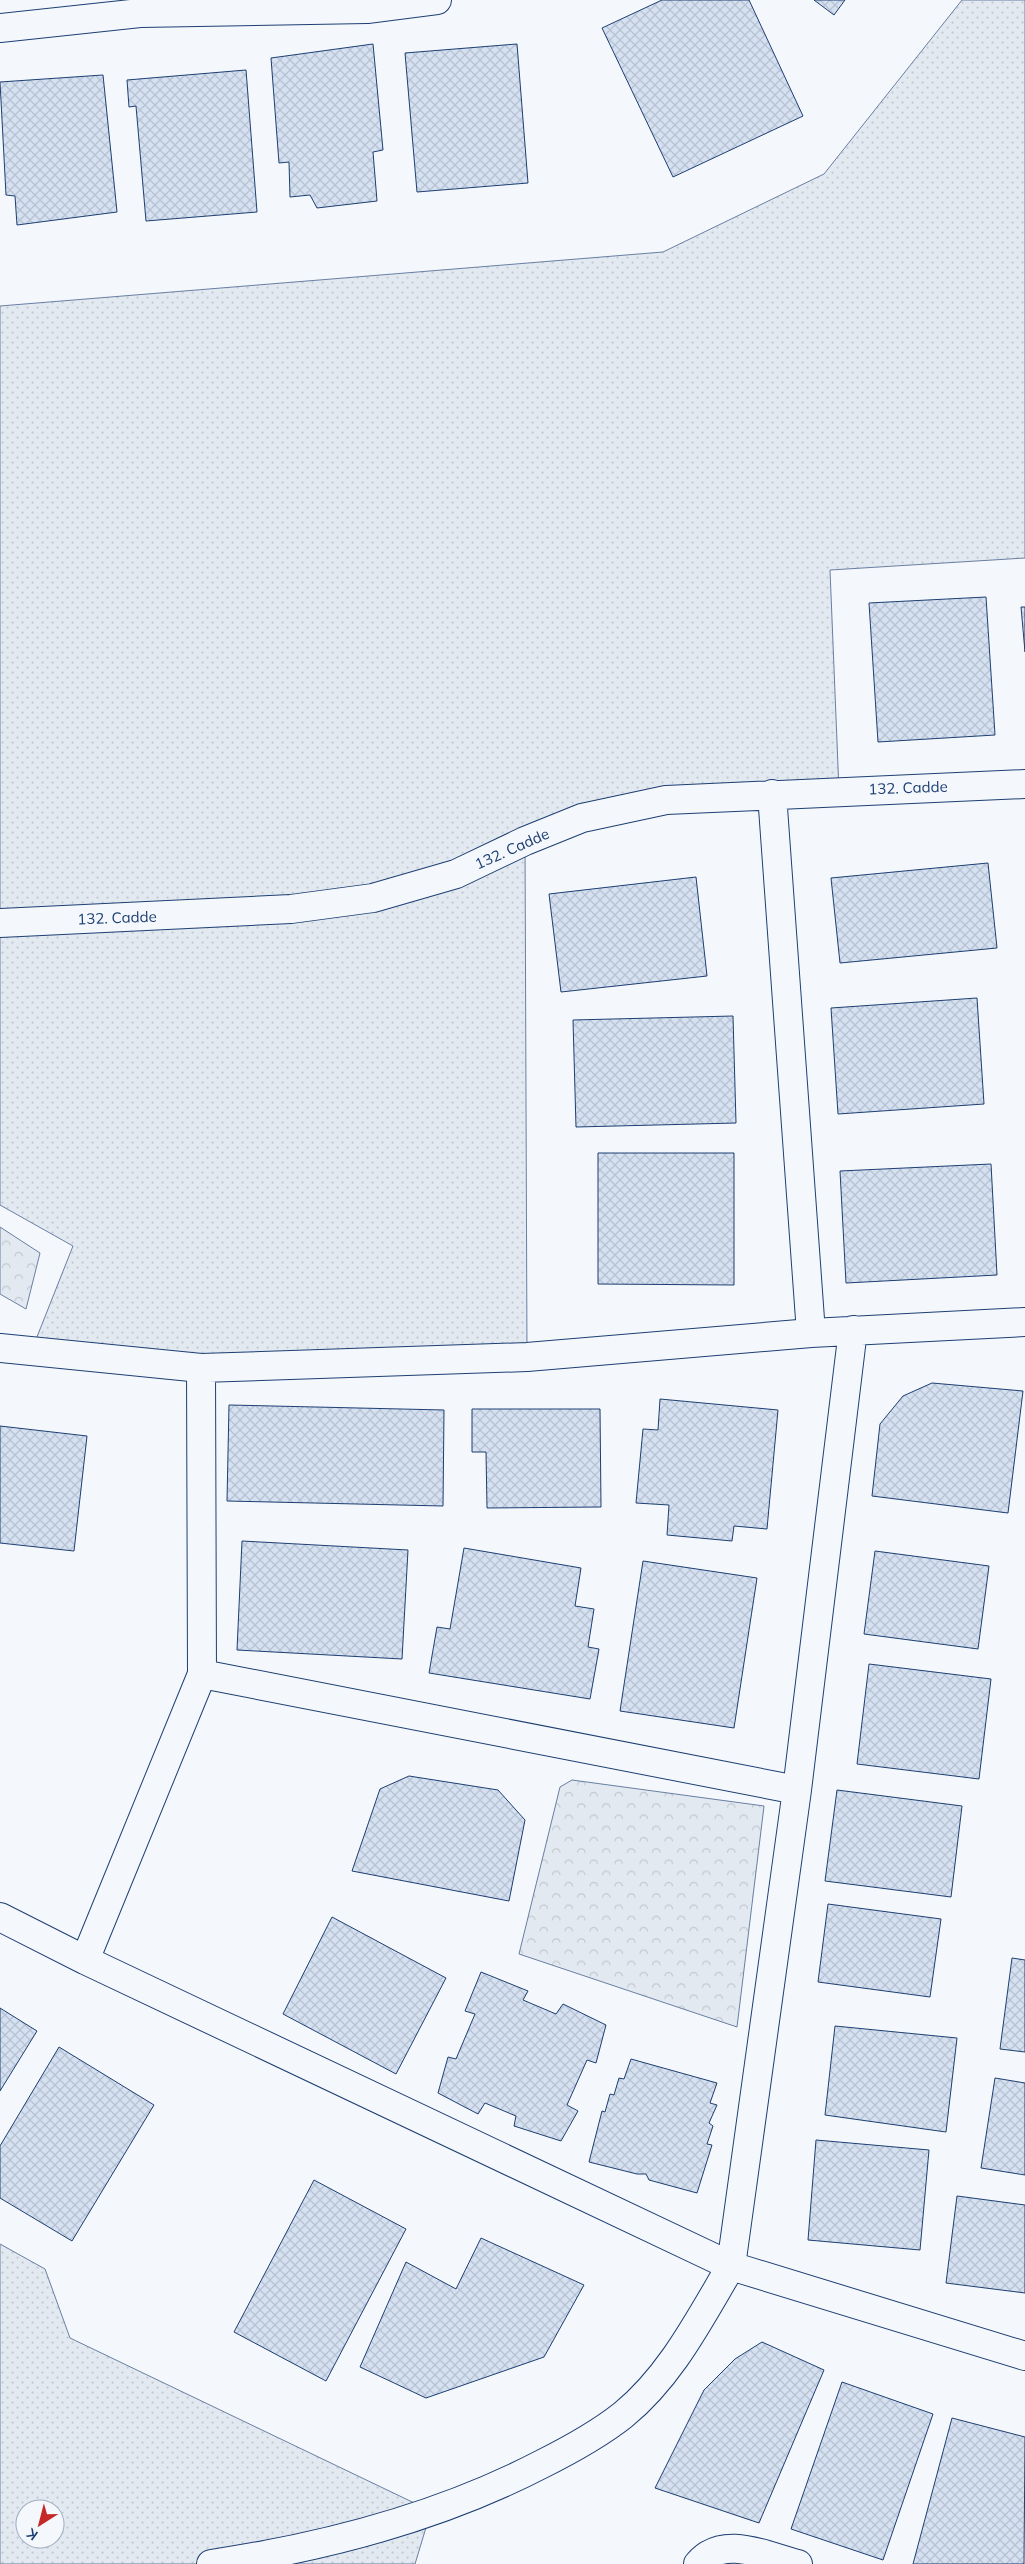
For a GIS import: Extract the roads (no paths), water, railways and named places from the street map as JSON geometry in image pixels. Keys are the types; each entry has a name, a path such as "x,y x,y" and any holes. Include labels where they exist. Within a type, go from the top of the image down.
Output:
{"street":[{"path":"0,28 140,13 437,0"},
{"name":"132. Cadde","path":"0,922 291,910 373,898 456,874 524,841 582,818 666,800 1025,784"},
{"path":"772,794 811,1333"},
{"path":"0,1348 201,1368 527,1357 853,1330 1025,1322"},
{"path":"211,2564 263,2556 381,2528 495,2489 568,2451 623,2415 660,2377 692,2331 731,2266 797,1790 853,1330"},
{"path":"85,1960 202,1674 201,1368"},
{"path":"202,1674 797,1790"},
{"path":"0,1917 85,1960 731,2266 1025,2356"},
{"path":"0,1937 85,1960"},
{"path":"698,2564 718,2548 738,2548 798,2564"}]}
